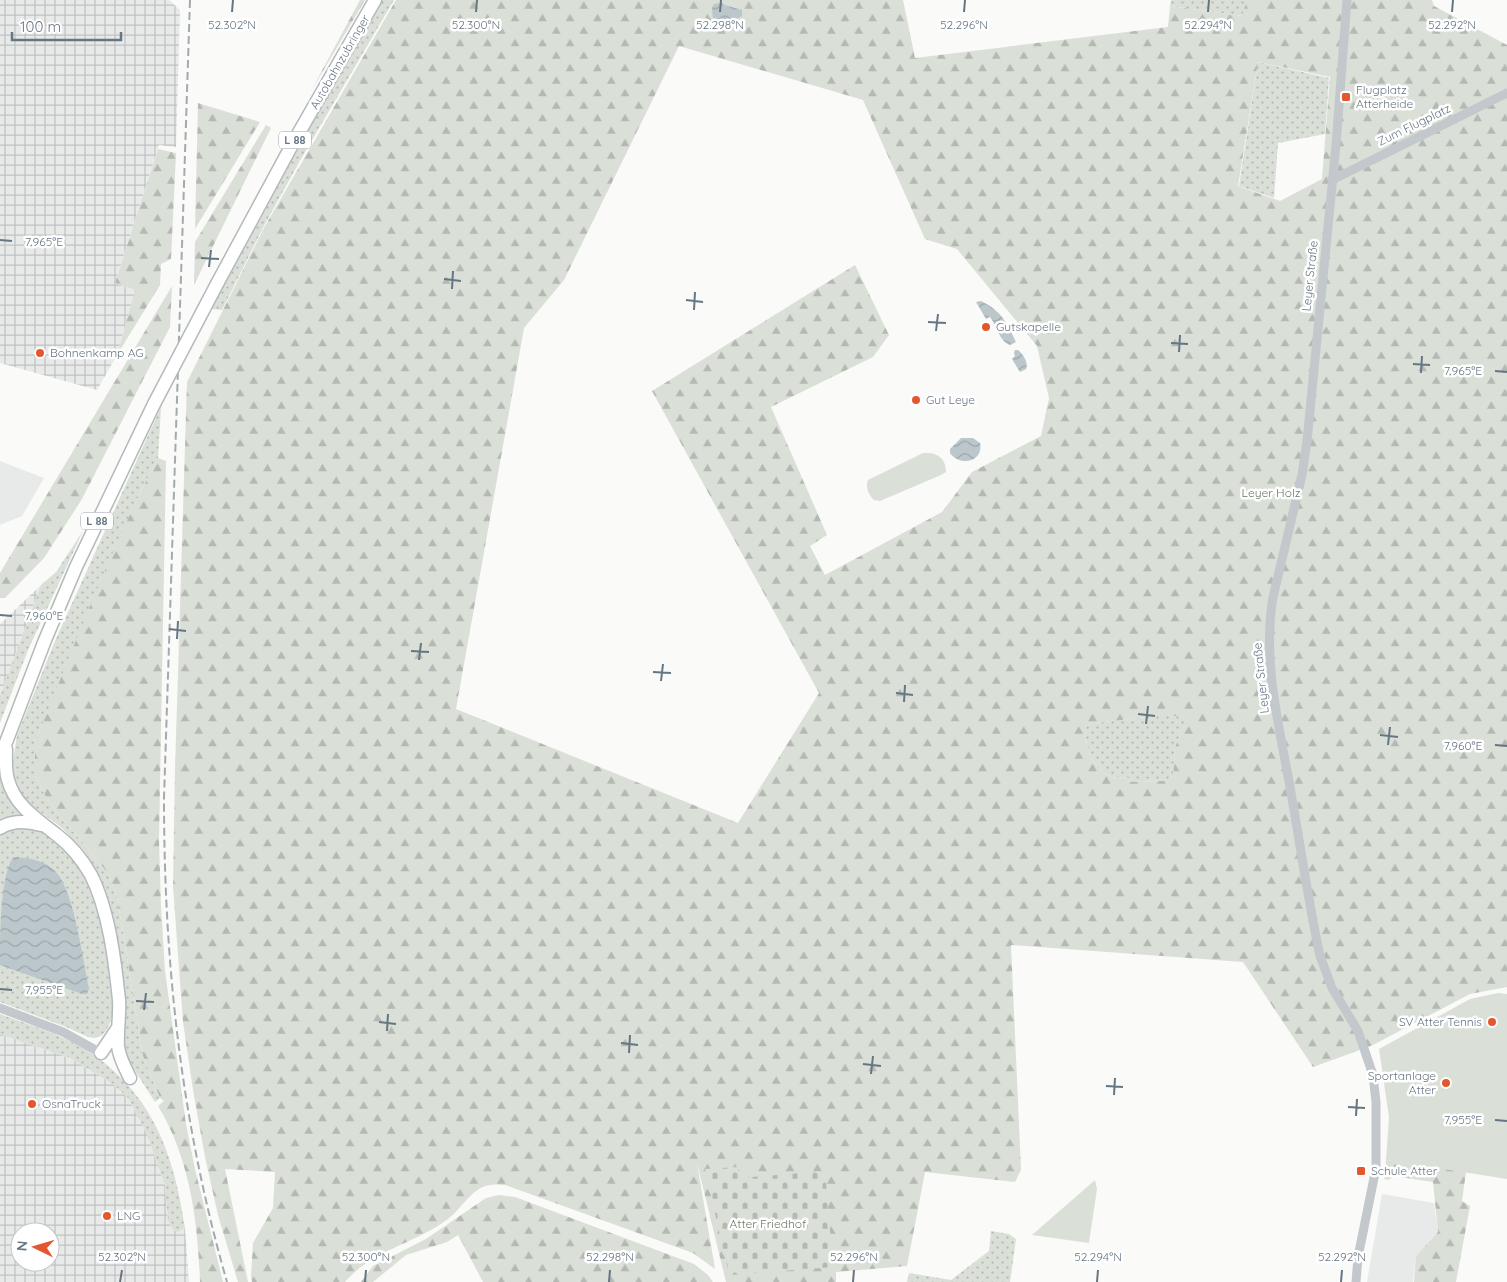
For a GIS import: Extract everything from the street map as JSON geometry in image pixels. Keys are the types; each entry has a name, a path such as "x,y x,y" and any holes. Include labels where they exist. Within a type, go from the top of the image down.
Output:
{"highway":[{"name":"Autobahnzubringer","path":"6,739 76,567 154,404 288,152 375,0"},
{"path":"0,752 6,739"},
{"path":"6,739 7,778 17,800 26,810 58,836 77,856 90,873 100,895 106,917 119,1002 118,1046 121,1059 130,1078"},
{"name":"L 88","path":"0,758 6,739"},
{"path":"0,828 16,822 29,822 45,826"},
{"path":"101,1053 119,1026"}],"street":[{"name":"Leyer Straße","path":"1347,0 1307,441 1302,475 1272,597 1269,656 1276,711 1320,956 1332,988 1358,1031 1373,1075 1377,1119 1376,1168 1358,1257 1356,1282"},
{"name":"Zum Flugplatz","path":"1332,180 1507,93"},
{"path":"0,1008 63,1032 101,1053"}],"shaded area":[{"path":"0,0 169,0 180,10 176,147 159,145 115,283 135,290 117,355 97,390 0,363"},
{"path":"0,461 44,478 22,516 0,525"},
{"path":"41,585 0,696 0,624"},
{"path":"0,1034 70,1058 113,1084 128,1098 147,1134 165,1186 168,1221 173,1230 177,1232 185,1228 189,1282 0,1282"},
{"path":"1382,1194 1434,1203 1438,1232 1416,1256 1413,1282 1367,1282"}],"green space":[{"path":"360,0 365,0 310,93"},
{"path":"382,0 394,0 301,159 264,226 222,310 210,309 257,221"},
{"name":"Leyer Holz","path":"396,0 903,0 915,58 1168,27 1170,6 1242,16 1247,0 1432,0 1434,6 1507,45 1507,987 1470,994 1371,1046 1313,1067 1243,962 1011,945 1021,1170 1015,1182 925,1172 907,1266 836,1272 836,1282 726,1282 697,1163 715,1269 693,1253 505,1185 494,1185 479,1189 448,1219 422,1235 368,1262 345,1282 252,1282 253,1243 273,1208 275,1172 225,1169 248,1282 238,1282 218,1215 205,1157 183,1022 173,886 175,769 187,382 265,226","holes":["679,46 863,100 925,239 957,249 1037,346 1049,398 1041,436 972,472 942,512 825,575 810,546 827,535 771,407 873,357 889,335 855,265 652,391 819,693 738,823 456,709 524,328 564,280","1258,62 1330,77 1322,179 1280,201 1238,186","1156,716 1185,716 1183,729 1175,747 1173,776 1164,781 1129,782 1127,777 1117,778 1108,775 1097,766 1090,753 1086,738 1087,724"]},
{"path":"1171,0 1247,0 1243,16 1170,6"},
{"path":"1258,62 1329,78 1325,134 1278,143 1274,198 1239,186"},
{"path":"198,103 260,122 195,229"},
{"path":"266,125 271,128 194,285 195,242"},
{"path":"158,149 176,153 171,259 161,264 160,285 117,355 135,290 115,283"},
{"path":"172,286 170,327 82,499 44,558 5,598 0,598 0,573"},
{"path":"161,407 158,458 118,542 35,742 35,775 47,799 108,873 117,896 143,1056 160,1098 155,1102 126,1057 123,1047 125,1001 113,916 105,890 96,870 82,849 62,828 22,796 14,776 13,761 17,735 55,641"},
{"path":"923,453 932,453 942,459 946,472 880,501 872,498 867,489 868,480"},
{"path":"158,458 166,461 159,840 165,971 186,1124 223,1282 200,1282 197,1237 190,1191 178,1147 158,1106 164,1101 160,1098 143,1056 117,896 108,873 47,799 35,775 35,742 108,563"},
{"path":"83,531 28,650 0,723 0,696 41,585 56,572"},
{"path":"1186,715 1183,729 1175,747 1173,776 1164,781 1129,782 1127,777 1117,778 1110,776 1097,766 1087,745 1087,724 1156,716"},
{"path":"2,773 9,797 23,816 0,822 0,781"},
{"path":"17,825 40,830 55,840 84,875 95,896 102,920 113,1010 111,1021 101,1036 88,1037 0,1002 0,832"},
{"name":"Sportanlage Atter","path":"1498,993 1507,994 1507,1179 1386,1160 1389,1117 1379,1049 1470,999"},
{"path":"0,1014 45,1030 78,1045 110,1068 129,1086 157,1128 167,1151 185,1228 177,1232 173,1230 168,1221 165,1186 147,1134 128,1098 113,1084 70,1058 0,1034"},
{"path":"1386,1160 1466,1172 1462,1201 1470,1206 1456,1282 1414,1282 1416,1256 1438,1232 1433,1182 1393,1176 1389,1180 1384,1179"},
{"name":"Atter Friedhof","path":"738,1167 739,1178 825,1171 833,1267 729,1275 705,1169"},
{"path":"1095,1180 1097,1189 1089,1243 1032,1235"},
{"path":"499,1195 515,1197 694,1264 708,1275 713,1282 483,1282 458,1235 447,1242 406,1255 373,1282 361,1282 373,1266 426,1239 486,1198"},
{"path":"991,1231 1009,1234 1016,1239 1010,1282 907,1282 909,1273 951,1280 989,1251"}],"water":[{"path":"718,3 742,10 742,16 728,22 713,21 712,8 714,4"},
{"path":"981,301 999,313 1016,342 1010,345 1003,340 990,317 986,319 976,302"},
{"path":"1015,350 1022,354 1027,364 1026,369 1020,372 1012,359 1015,356"},
{"path":"961,438 973,438 980,443 978,455 975,458 965,461 959,460 950,453 950,449"},
{"path":"14,857 42,862 52,868 62,881 68,894 77,927 89,989 87,994 82,994 0,965 3,891 9,865"}],"railway":[{"path":"190,0 164,798 165,860 167,921 178,1042 198,1162 227,1282"}],"place":[{"name":"Flugplatz Atterheide","path":"1346,97"},
{"name":"Gutskapelle","path":"986,327"},
{"name":"Bohnenkamp AG","path":"40,353"},
{"name":"Gut Leye","path":"916,400"},
{"name":"SV Atter Tennis","path":"1492,1022"},
{"name":"Sportanlage Atter","path":"1446,1083"},
{"name":"OsnaTruck","path":"32,1104"},
{"name":"Schule Atter","path":"1361,1171"},
{"name":"LNG","path":"107,1216"}]}
